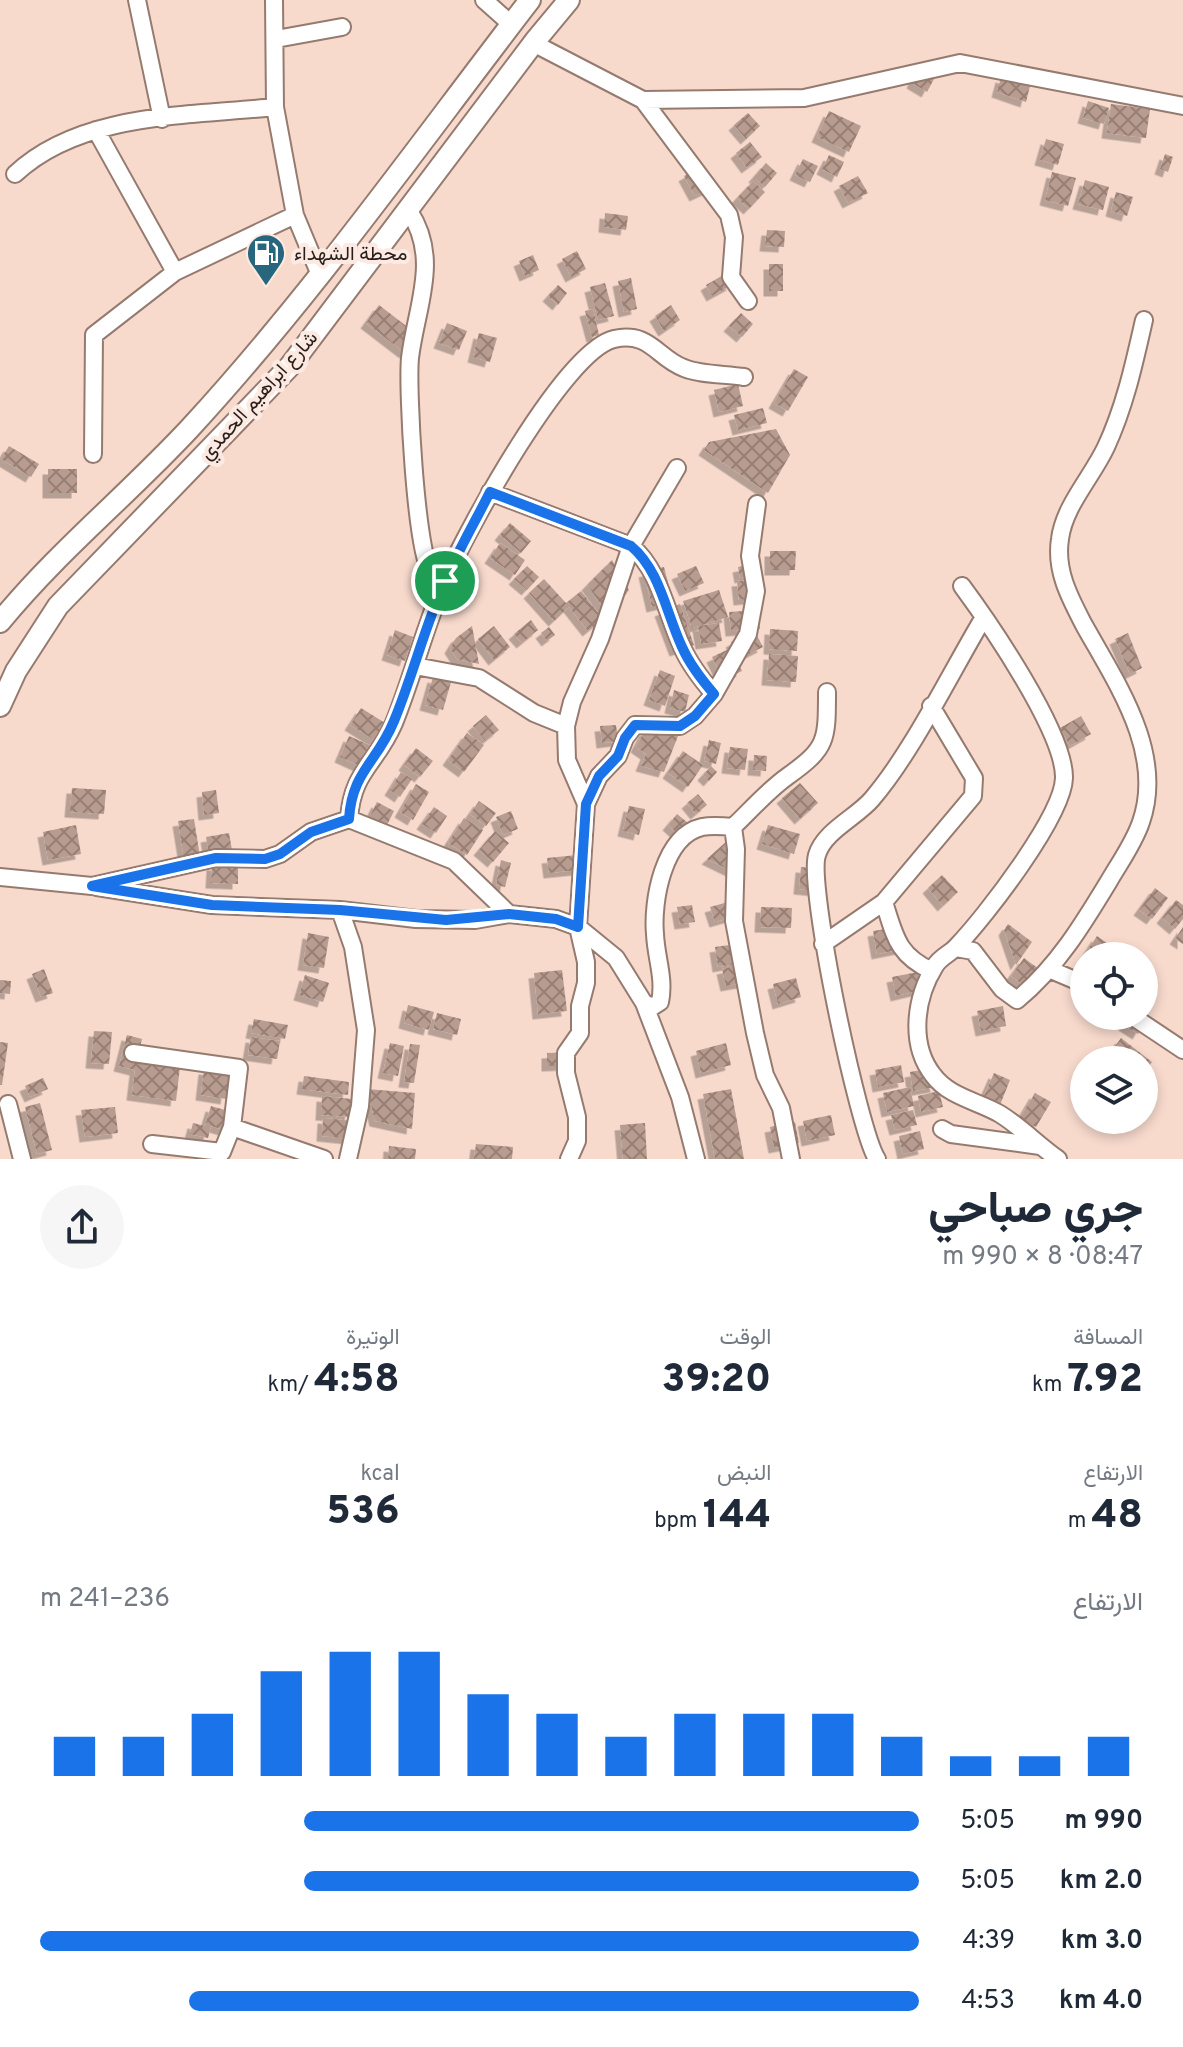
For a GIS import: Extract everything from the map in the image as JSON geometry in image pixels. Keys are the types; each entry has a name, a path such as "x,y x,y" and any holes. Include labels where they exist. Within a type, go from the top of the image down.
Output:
{"main road":[{"name":"شارع ابراهيم الحمدي","path":"0,622 28,587 190,429 266,340 320,275 530,0"},
{"name":"شارع ابراهيم الحمدي","path":"0,706 16,671 58,606 290,366 533,43 569,0"},
{"path":"511,24 533,43"},
{"path":"266,340 290,366"}],"street":[{"path":"137,0 162,119"},
{"path":"274,0 275,107 295,215 320,275"},
{"path":"484,0 511,24"},
{"path":"276,39 342,27"},
{"path":"533,43 643,100 729,215 734,237 731,277 748,301"},
{"path":"643,100 804,98 960,63 1183,106"},
{"path":"15,174 35,155 96,130 162,119 275,107"},
{"path":"96,130 175,272"},
{"path":"409,211 420,229 425,248 421,317 410,362 419,512 427,563 431,572 445,581"},
{"path":"93,454 94,335 175,272 295,215"},
{"path":"956,948 973,951 1002,989 1017,1000 1051,970 1130,846 1146,805 1147,756 1129,711 1068,595 1061,570 1060,539 1067,514 1105,449 1123,408 1144,320"},
{"path":"349,819 352,789 359,775 376,759 415,666 445,581 490,492 550,399 604,343 616,339 637,339 655,345 680,367 744,377"},
{"path":"586,804 567,760 566,726 579,679 600,639 631,546 677,468"},
{"path":"490,492 631,546 652,569 683,650 714,694"},
{"path":"569,1159 577,1141 577,1117 566,1073 566,1053 580,1033 580,1006 586,983 586,962 578,927 586,804 599,776 618,756 625,738 635,725 680,726 695,716 714,694 748,634 756,591 750,556 757,504"},
{"path":"962,586 1040,709 1060,759 1064,779 1054,811 1017,868 956,948 932,971 915,1025 931,1073 945,1088 1000,1114 1058,1159"},
{"path":"877,1159 823,944 815,886 817,854 842,824 872,800 984,617"},
{"path":"415,666 479,678 534,713 566,726"},
{"path":"644,1003 652,1007 660,1002 663,985 654,934 657,893 671,854 699,827 733,827 789,775 813,759 822,744 827,692"},
{"path":"823,944 884,902 973,796 974,778 931,706"},
{"path":"92,886 216,858 265,859 280,854 311,832 349,819 454,861 509,914"},
{"path":"733,827 736,862 734,921 765,1075 781,1108 791,1159"},
{"path":"0,877 92,886 212,905 340,910 446,920 509,914 556,919 578,927 616,958 644,1003 680,1097 688,1139 696,1159"},
{"path":"884,902 899,947 913,963 932,971"},
{"path":"340,910 353,947 366,1030 360,1106 348,1159"},
{"path":"1051,970 1070,978"},
{"path":"1153,1030 1183,1050"},
{"path":"133,1053 239,1068 232,1127 222,1152 152,1144"},
{"path":"8,1104 22,1159"},
{"path":"232,1127 324,1159"},
{"path":"942,1129 951,1134 1041,1147"},
{"path":"687,1159 688,1139"},
{"path":"1018,1159 1041,1147"}],"building":[{"path":"919,70 934,79 927,92 912,83"},
{"path":"1001,77 1030,86 1026,102 997,92"},
{"path":"1088,101 1109,108 1104,124 1083,118"},
{"path":"1111,104 1150,109 1146,138 1107,133"},
{"path":"829,111 861,126 849,152 817,137"},
{"path":"748,113 760,126 746,139 734,125"},
{"path":"1046,139 1064,144 1058,165 1040,160"},
{"path":"750,142 762,157 747,168 736,153"},
{"path":"1165,154 1173,157 1168,172 1160,169"},
{"path":"829,155 844,162 837,177 822,169"},
{"path":"803,159 818,166 810,182 795,175"},
{"path":"766,163 777,173 765,187 754,177"},
{"path":"701,166 712,188 695,196 684,176"},
{"path":"1052,172 1076,178 1068,206 1045,200"},
{"path":"858,176 868,193 848,203 839,186"},
{"path":"1085,180 1109,187 1103,210 1078,204"},
{"path":"753,181 765,192 749,209 737,198"},
{"path":"1116,192 1133,197 1127,216 1111,211"},
{"path":"605,213 628,216 626,230 604,227"},
{"path":"767,230 785,231 784,247 765,246"},
{"path":"577,251 586,269 571,277 562,259"},
{"path":"533,255 539,270 525,276 519,261"},
{"path":"769,264 783,264 783,291 769,291"},
{"path":"725,274 732,285 712,296 706,285"},
{"path":"631,278 637,309 624,312 618,281"},
{"path":"605,283 614,316 598,320 590,287"},
{"path":"558,285 567,293 558,305 548,296"},
{"path":"379,305 418,335 405,353 366,323"},
{"path":"671,305 680,320 664,331 655,316"},
{"path":"593,309 599,335 592,337 585,311"},
{"path":"741,313 753,324 742,337 729,326"},
{"path":"447,323 467,331 459,350 439,343"},
{"path":"479,333 497,338 490,362 473,357"},
{"path":"794,369 808,377 788,411 774,403"},
{"path":"738,384 743,406 719,412 714,390"},
{"path":"763,408 767,423 738,430 734,415"},
{"path":"776,429 790,455 768,493 704,450 709,442"},
{"path":"9,446 39,464 31,477 1,459"},
{"path":"48,469 77,469 77,493 48,493"},
{"path":"510,523 531,541 521,553 500,535"},
{"path":"500,543 525,560 515,575 490,558"},
{"path":"770,551 796,551 795,570 770,570"},
{"path":"612,560 629,590 609,616 587,585"},
{"path":"752,564 754,575 740,578 738,567"},
{"path":"527,566 539,577 527,590 514,579"},
{"path":"696,566 704,583 685,591 677,574"},
{"path":"664,567 673,602 652,607 644,572"},
{"path":"544,579 566,603 581,591 603,619 588,631 569,607 554,621 529,593"},
{"path":"759,579 761,598 739,600 737,581"},
{"path":"719,590 728,617 692,628 683,601"},
{"path":"680,604 694,645 675,651 660,611"},
{"path":"758,610 760,629 731,631 729,612"},
{"path":"531,620 538,630 522,643 514,634"},
{"path":"719,623 722,641 701,644 698,626"},
{"path":"472,626 479,664 457,659 450,648 456,638"},
{"path":"494,626 510,647 494,660 478,639"},
{"path":"549,627 555,635 547,641 541,633"},
{"path":"770,629 798,631 797,651 769,649"},
{"path":"395,630 413,637 405,661 387,655"},
{"path":"754,630 763,647 739,659 731,642"},
{"path":"1128,633 1142,668 1130,674 1115,639"},
{"path":"731,648 742,671 723,680 712,657"},
{"path":"769,654 798,656 796,682 767,680"},
{"path":"660,670 675,676 665,706 649,700"},
{"path":"433,677 451,682 443,710 425,705"},
{"path":"674,690 689,695 685,712 670,708"},
{"path":"361,708 390,726 379,743 350,725"},
{"path":"486,715 499,730 485,741 473,726"},
{"path":"1081,716 1091,734 1070,746 1060,728"},
{"path":"616,725 618,741 602,743 600,726"},
{"path":"645,730 678,736 664,772 641,766 646,754 636,747"},
{"path":"467,733 484,745 464,772 448,760"},
{"path":"349,736 374,747 364,768 340,757"},
{"path":"709,740 721,743 716,764 704,761"},
{"path":"730,747 748,749 745,770 727,768"},
{"path":"416,748 433,761 420,777 404,765"},
{"path":"683,751 703,765 688,787 668,773"},
{"path":"754,755 767,756 766,771 753,770"},
{"path":"711,766 717,772 709,781 703,775"},
{"path":"401,772 412,779 400,797 390,790"},
{"path":"800,783 818,803 800,819 782,798"},
{"path":"416,784 429,792 413,820 400,812"},
{"path":"72,788 106,790 104,814 70,812"},
{"path":"216,790 219,813 204,815 202,792"},
{"path":"698,794 707,805 696,814 687,803"},
{"path":"479,801 496,813 486,826 470,814"},
{"path":"377,802 394,811 386,827 369,818"},
{"path":"629,806 645,809 639,835 623,831"},
{"path":"434,807 447,816 436,833 422,824"},
{"path":"511,811 518,829 503,835 496,817"},
{"path":"677,814 688,823 678,834 668,825"},
{"path":"464,818 483,830 467,855 448,843"},
{"path":"194,819 201,863 185,865 178,821"},
{"path":"76,825 81,854 48,860 43,832"},
{"path":"768,825 800,834 794,854 762,844"},
{"path":"495,831 509,843 493,862 479,850"},
{"path":"229,833 233,856 210,860 206,837"},
{"path":"728,840 742,876 707,859"},
{"path":"577,855 579,870 549,873 547,858"},
{"path":"501,860 511,863 505,887 496,885"},
{"path":"212,865 238,865 238,884 211,883"},
{"path":"801,867 822,869 819,891 799,889"},
{"path":"942,875 958,892 943,906 928,888"},
{"path":"1155,888 1168,898 1152,919 1139,910"},
{"path":"739,899 743,914 715,922 710,907"},
{"path":"1176,900 1183,905 1183,919 1175,929 1162,918"},
{"path":"692,905 695,922 680,924 677,907"},
{"path":"761,907 792,908 791,928 760,927"},
{"path":"1008,924 1032,942 1016,965 1004,930"},
{"path":"898,927 902,949 877,954 873,931"},
{"path":"1183,927 1183,944 1175,939"},
{"path":"308,933 329,937 324,968 303,965"},
{"path":"743,943 746,962 718,967 715,947"},
{"path":"1024,958 1050,977 1036,995 1011,976"},
{"path":"751,963 754,981 726,986 722,969"},
{"path":"44,969 53,993 41,997 32,974"},
{"path":"562,970 567,1011 538,1014 534,973"},
{"path":"918,972 921,990 896,996 892,977"},
{"path":"305,975 329,983 323,1002 299,995"},
{"path":"796,978 801,997 778,1004 773,984"},
{"path":"0,980 11,981 10,994 0,993"},
{"path":"408,1005 434,1012 429,1030 404,1023"},
{"path":"1003,1006 1006,1026 981,1031 977,1011"},
{"path":"437,1013 461,1019 457,1035 433,1029"},
{"path":"254,1019 288,1025 285,1039 251,1033"},
{"path":"94,1031 112,1032 109,1064 91,1063"},
{"path":"127,1035 142,1039 136,1062 180,1067 176,1101 132,1095 135,1070 119,1066"},
{"path":"251,1037 280,1041 277,1059 248,1055"},
{"path":"1121,1038 1131,1046 1115,1046"},
{"path":"0,1042 8,1043 2,1085 0,1085"},
{"path":"390,1043 404,1046 398,1076 383,1073"},
{"path":"726,1043 731,1065 701,1073 696,1051"},
{"path":"410,1044 420,1045 414,1083 404,1082"},
{"path":"573,1052 573,1065 547,1066 547,1053"},
{"path":"901,1065 904,1082 878,1087 875,1070"},
{"path":"932,1068 936,1087 913,1091 910,1072"},
{"path":"204,1069 230,1072 226,1099 201,1095"},
{"path":"994,1073 1010,1080 1000,1105 983,1098"},
{"path":"304,1076 349,1082 348,1095 302,1089"},
{"path":"43,1078 48,1089 30,1097 25,1086"},
{"path":"910,1087 914,1106 887,1112 883,1093"},
{"path":"367,1089 415,1093 412,1129 375,1121"},
{"path":"731,1089 744,1159 715,1159 703,1094"},
{"path":"939,1091 943,1107 921,1112 918,1096"},
{"path":"1035,1093 1051,1102 1036,1127 1020,1118"},
{"path":"322,1096 352,1099 350,1117 321,1115"},
{"path":"40,1103 52,1150 37,1154 25,1107"},
{"path":"211,1106 236,1113 231,1132 211,1126 208,1138 190,1134 193,1123 205,1126"},
{"path":"115,1107 118,1133 85,1137 81,1110"},
{"path":"913,1110 917,1125 895,1130 891,1115"},
{"path":"831,1115 835,1135 807,1141 803,1121"},
{"path":"323,1118 363,1122 361,1140 322,1136"},
{"path":"795,1122 799,1143 774,1148 770,1127"},
{"path":"645,1123 647,1159 623,1159 620,1125"},
{"path":"920,1131 924,1149 903,1154 899,1136"},
{"path":"476,1144 513,1147 512,1159 474,1159"},
{"path":"389,1146 416,1149 415,1159 388,1159"}],"place":[{"name":"محطة الشهداء","path":"266,287"}],"route":[{"path":"490,492 631,546 652,569 683,650 695,672 714,694 695,716 680,726 643,722 635,725 625,738 618,756 599,776 586,804 578,927 556,919 509,914 475,920 446,920 340,910 212,905 92,886 216,858 265,859 280,854 311,832 349,819 352,789 359,775 376,759 394,723 445,581 490,492"}]}
